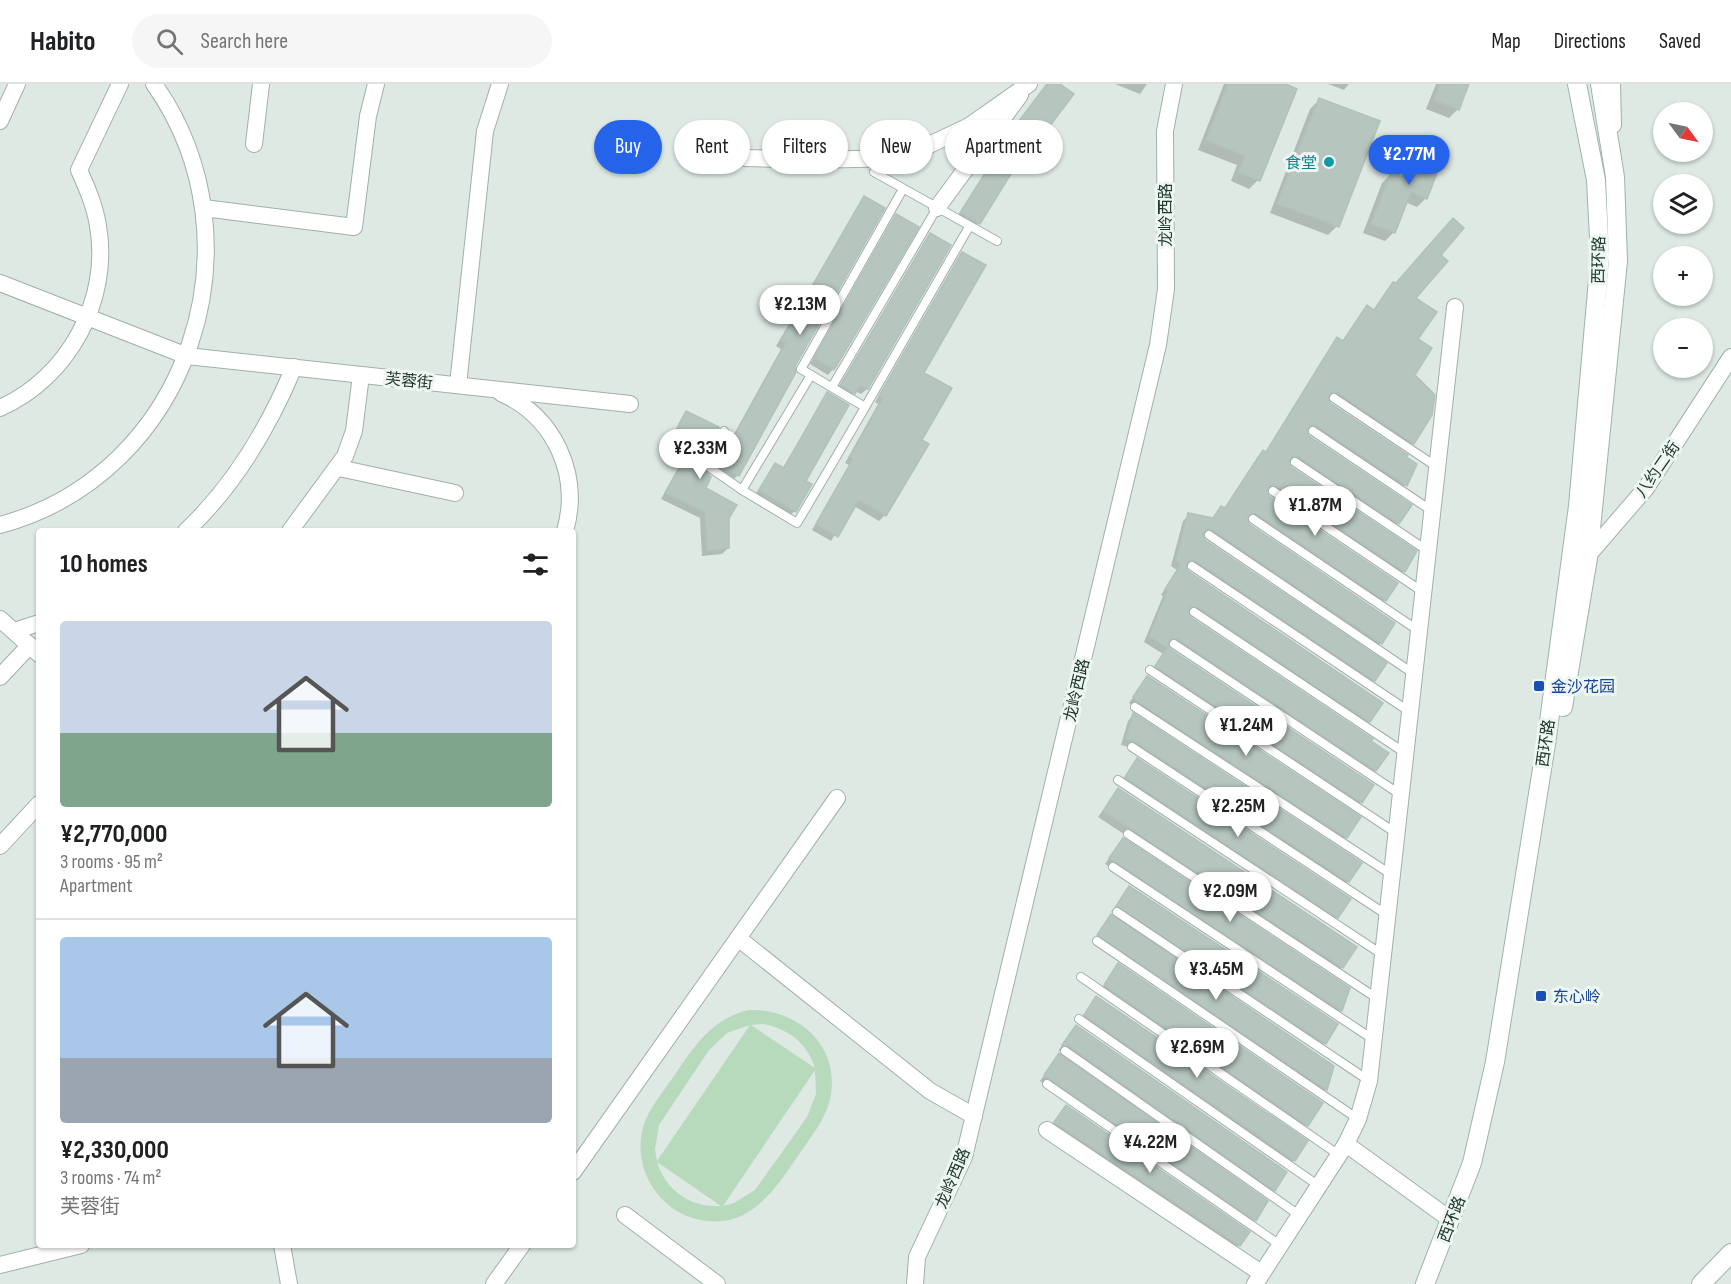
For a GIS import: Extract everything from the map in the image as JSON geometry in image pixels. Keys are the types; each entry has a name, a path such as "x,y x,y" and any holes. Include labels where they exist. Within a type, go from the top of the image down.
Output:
{"main road":[{"name":"西环路","path":"1425,1284 1472,1163 1495,1062 1546,744 1578,506 1600,257 1596,180 1577,84"},
{"name":"西环路","path":"1438,1284 1484,1167 1507,1066 1554,756 1588,558 1618,261 1615,177 1600,84"},
{"path":"1701,1284 1731,1252"},
{"path":"1718,1284 1731,1271"}],"street":[{"path":"0,121 17,84"},
{"path":"0,408 36,386 57,366 75,343 88,317 99,268 99,227 91,197 79,170 120,84"},
{"path":"0,525 30,514 75,491 115,460 149,422 164,401 187,356 201,308 205,283 207,258 204,208 185,138 154,84"},
{"path":"254,144 261,84"},
{"path":"204,208 354,227 368,116 376,84"},
{"path":"458,385 485,131 500,84"},
{"path":"750,158 809,160 902,158 969,126 1028,84"},
{"path":"937,208 1028,84"},
{"name":"龙岭西路","path":"915,1284 917,1257 961,1166 974,1116 1158,345 1166,289 1165,131 1174,84"},
{"path":"1612,84 1615,177"},
{"name":"芙蓉街","path":"0,283 187,356 630,404"},
{"path":"1047,1130 1258,1279 1343,1149 1358,1119 1369,1081 1374,1040 1455,308"},
{"name":"八约二街","path":"1570,569 1588,558 1646,488 1731,357"},
{"path":"189,528 216,499 253,450 294,367"},
{"path":"292,528 339,468 354,431 361,375"},
{"path":"491,388 522,405 547,429 557,444 564,458 570,486 569,516 566,528"},
{"path":"339,468 455,493"},
{"path":"0,619 34,650 0,677"},
{"path":"14,632 36,624"},
{"path":"576,1168 837,798"},
{"path":"0,846 36,807"},
{"path":"738,938 930,1091 974,1116"},
{"path":"1343,1149 1451,1220"},
{"path":"625,1215 717,1284"},
{"path":"0,1265 69,1248"},
{"path":"283,1248 290,1284"},
{"path":"494,1284 520,1248"}],"lane":[{"path":"877,174 997,242"},
{"path":"865,407 801,369 903,189"},
{"path":"832,387 937,208"},
{"path":"724,431 705,465 797,523 969,227"},
{"path":"742,490 811,375"},
{"path":"1334,398 1438,467"},
{"path":"1313,431 1433,511"},
{"path":"1294,462 1428,551"},
{"path":"1273,491 1424,592"},
{"path":"1252,519 1419,631"},
{"path":"1209,535 1415,674"},
{"path":"1192,566 1410,713"},
{"path":"1194,612 1406,754"},
{"path":"1174,644 1401,795"},
{"path":"1150,670 1397,834"},
{"path":"1135,707 1392,875"},
{"path":"1132,747 1388,915"},
{"path":"1118,780 1383,955"},
{"path":"1128,834 1378,1000"},
{"path":"1113,867 1374,1040"},
{"path":"1117,912 1369,1081"},
{"path":"1097,941 1358,1119"},
{"path":"1081,977 1343,1149"},
{"path":"1079,1019 1319,1186"},
{"path":"1065,1051 1299,1215"},
{"path":"1047,1084 1280,1245"}],"green space":[{"path":"749,1010 767,1011 799,1023 812,1034 822,1047 829,1062 832,1080 830,1099 815,1132 773,1191 749,1212 735,1218 719,1221 701,1220 671,1207 659,1196 644,1168 641,1135 652,1107 698,1043 715,1026 736,1014","holes":["750,1025 657,1161 655,1149 659,1125 709,1050 727,1033","751,1025 772,1026 796,1038 807,1051 815,1068","815,1070 816,1094 807,1117 755,1190 734,1203 723,1206","657,1162 721,1206 700,1204 681,1196 661,1172"]}],"building":[{"path":"1047,84 1060,84 1074,94 1054,120 1020,120"},
{"path":"1228,84 1286,84 1297,89 1260,181 1238,172 1245,156 1206,140"},
{"path":"1440,84 1469,84 1459,110 1434,100"},
{"name":"食堂","path":"1319,98 1380,121 1339,227 1277,204"},
{"path":"1425,138 1447,147 1427,199 1411,192 1395,233 1371,224 1391,172 1409,179"},
{"path":"984,174 1011,174 980,224 960,213"},
{"path":"864,196 885,208 795,366 796,372 739,476 714,463 730,433 735,435 786,343 781,340"},
{"path":"896,214 919,227 834,370 814,358"},
{"path":"1453,218 1464,228 1441,255 1448,261 1416,298 1437,312 1418,339 1432,348 1415,375 1435,395 1432,415 1414,444 1338,393 1332,392 1328,397 1330,403 1408,455 1406,457 1417,464 1407,486 1317,426 1311,425 1307,430 1309,436 1412,505 1399,524 1299,457 1293,456 1289,461 1291,467 1417,551 1405,572 1277,486 1271,485 1267,490 1269,496 1398,583 1386,601 1257,514 1251,513 1247,518 1249,524 1395,623 1382,644 1213,530 1207,529 1203,534 1205,540 1387,663 1375,681 1196,561 1190,560 1186,565 1188,571 1383,703 1370,722 1198,607 1189,608 1190,617 1373,739 1371,741 1389,753 1376,771 1178,639 1172,638 1168,643 1170,649 1374,785 1362,803 1155,666 1167,648 1149,636 1168,590 1165,589 1181,564 1176,561 1188,513 1213,518 1221,506 1225,508 1263,450 1266,452 1337,337 1343,341 1367,305 1374,310 1393,282 1396,283"},
{"path":"930,233 951,245 868,389 860,385 855,394 841,385"},
{"path":"962,252 986,265 924,373 952,388 922,440 929,444 886,516 859,500 838,537 816,524 853,459 850,457 883,398 879,396"},
{"path":"827,392 849,405 806,481 812,484 796,512 759,490 775,463 784,468"},
{"path":"686,411 719,427 700,466 711,477 706,488 737,505 729,518 729,548 707,551 705,512 665,493 688,453 669,443"},
{"path":"1147,676 1361,817 1347,838 1137,701 1133,697"},
{"path":"1133,713 1362,863 1349,882 1136,742 1126,739"},
{"path":"1137,758 1351,899 1338,918 1125,777"},
{"path":"1118,788 1357,947 1343,968 1103,811"},
{"path":"1123,838 1350,988 1342,1011 1109,858"},
{"path":"1129,886 1338,1024 1326,1044 1116,906"},
{"path":"1111,914 1334,1066 1327,1090 1097,935"},
{"path":"1118,963 1323,1103 1308,1126 1104,985"},
{"path":"1096,996 1308,1141 1295,1161 1084,1015"},
{"path":"1076,1025 1287,1172 1275,1191 1069,1046 1062,1045"},
{"path":"1059,1053 1268,1201 1256,1221 1044,1075"},
{"path":"1066,1105 1250,1232 1240,1246 1054,1122"}],"place":[{"name":"食堂","path":"1329,162"},
{"name":"金沙花园","path":"1539,686"},
{"name":"东心岭","path":"1541,996"}]}
